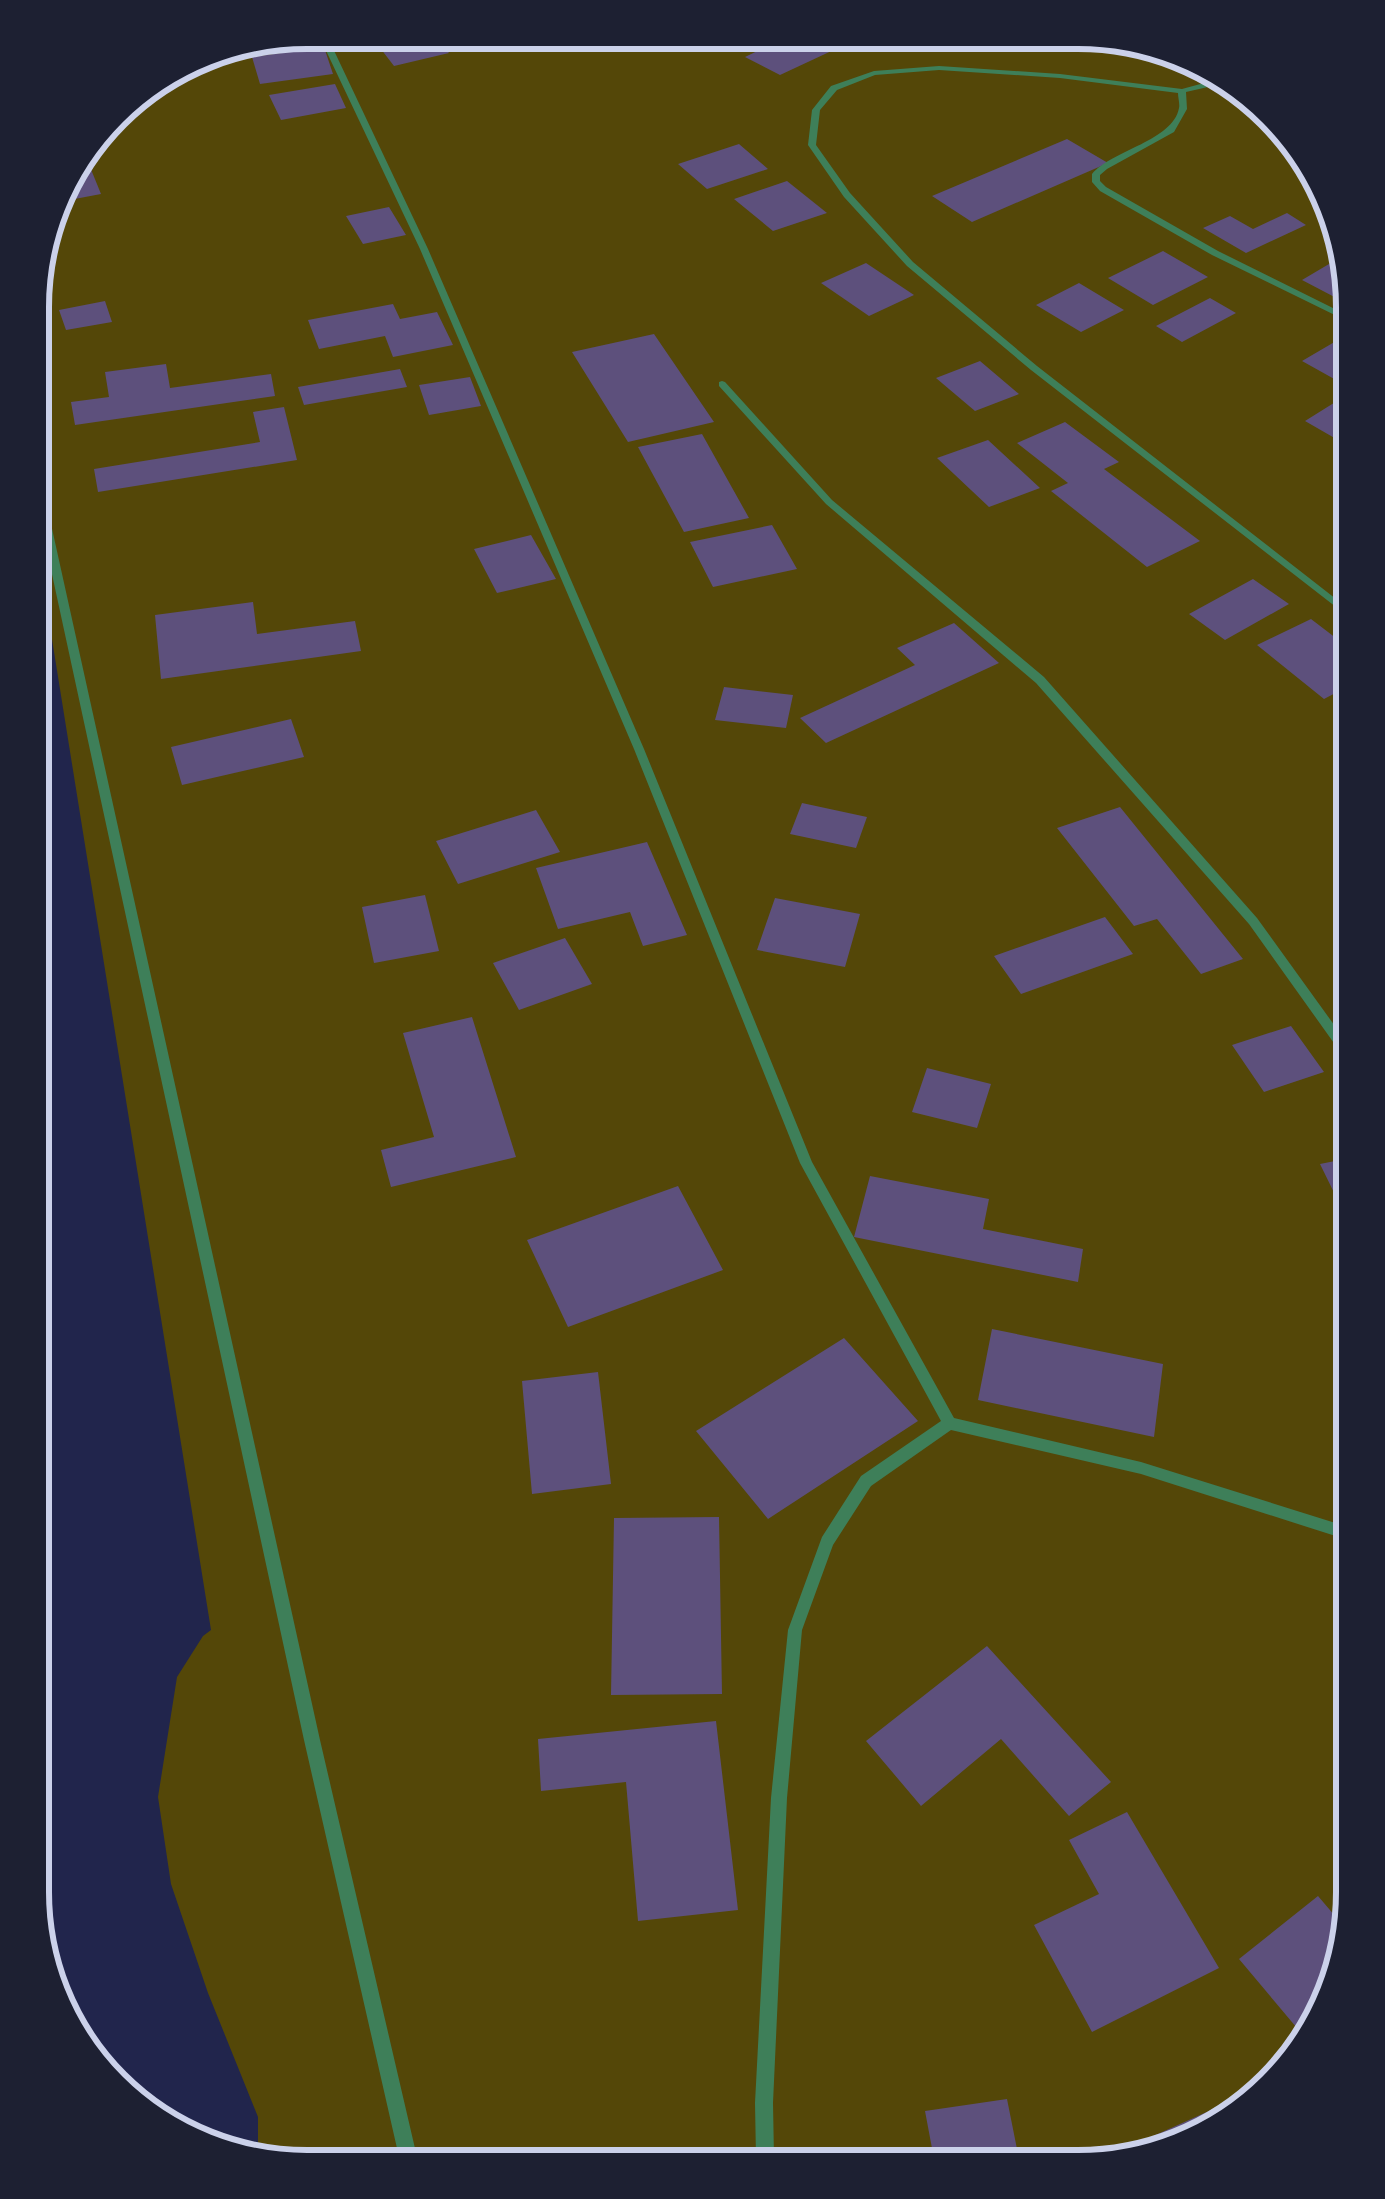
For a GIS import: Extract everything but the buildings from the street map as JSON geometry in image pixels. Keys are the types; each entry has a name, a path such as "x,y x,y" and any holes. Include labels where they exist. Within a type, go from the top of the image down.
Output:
{"street":[{"path":"329,49 424,249 639,749 806,1163 948,1423 1141,1468 1336,1530"},
{"path":"1210,84 1182,91 1060,76 939,68 874,73 834,88 816,110 812,145 847,196 910,264 1034,368 1336,605"},
{"path":"1182,91 1184,109 1171,130 1104,167 1096,174 1096,182 1215,253 1336,313"},
{"path":"722,384 829,502 1040,680 1253,921 1336,1037"},
{"path":"49,538 314,1750 406,2150"},
{"path":"765,2150 764,2103 779,1798 795,1630 826,1542 866,1481 948,1423"}],"shaded area":[{"path":"289,49 1096,49 1162,62 1193,75 1222,92 1261,124 1283,149 1302,178 1323,223 1336,289 1336,1910 1323,1976 1310,2007 1293,2036 1261,2075 1236,2097 1208,2116 1162,2137 1096,2150 289,2150 258,2145 258,2117 208,1993 171,1884 158,1797 177,1677 203,1636 211,1630 49,621 49,289 62,223 75,192 92,163 124,124 149,102 177,83 223,62"}]}
